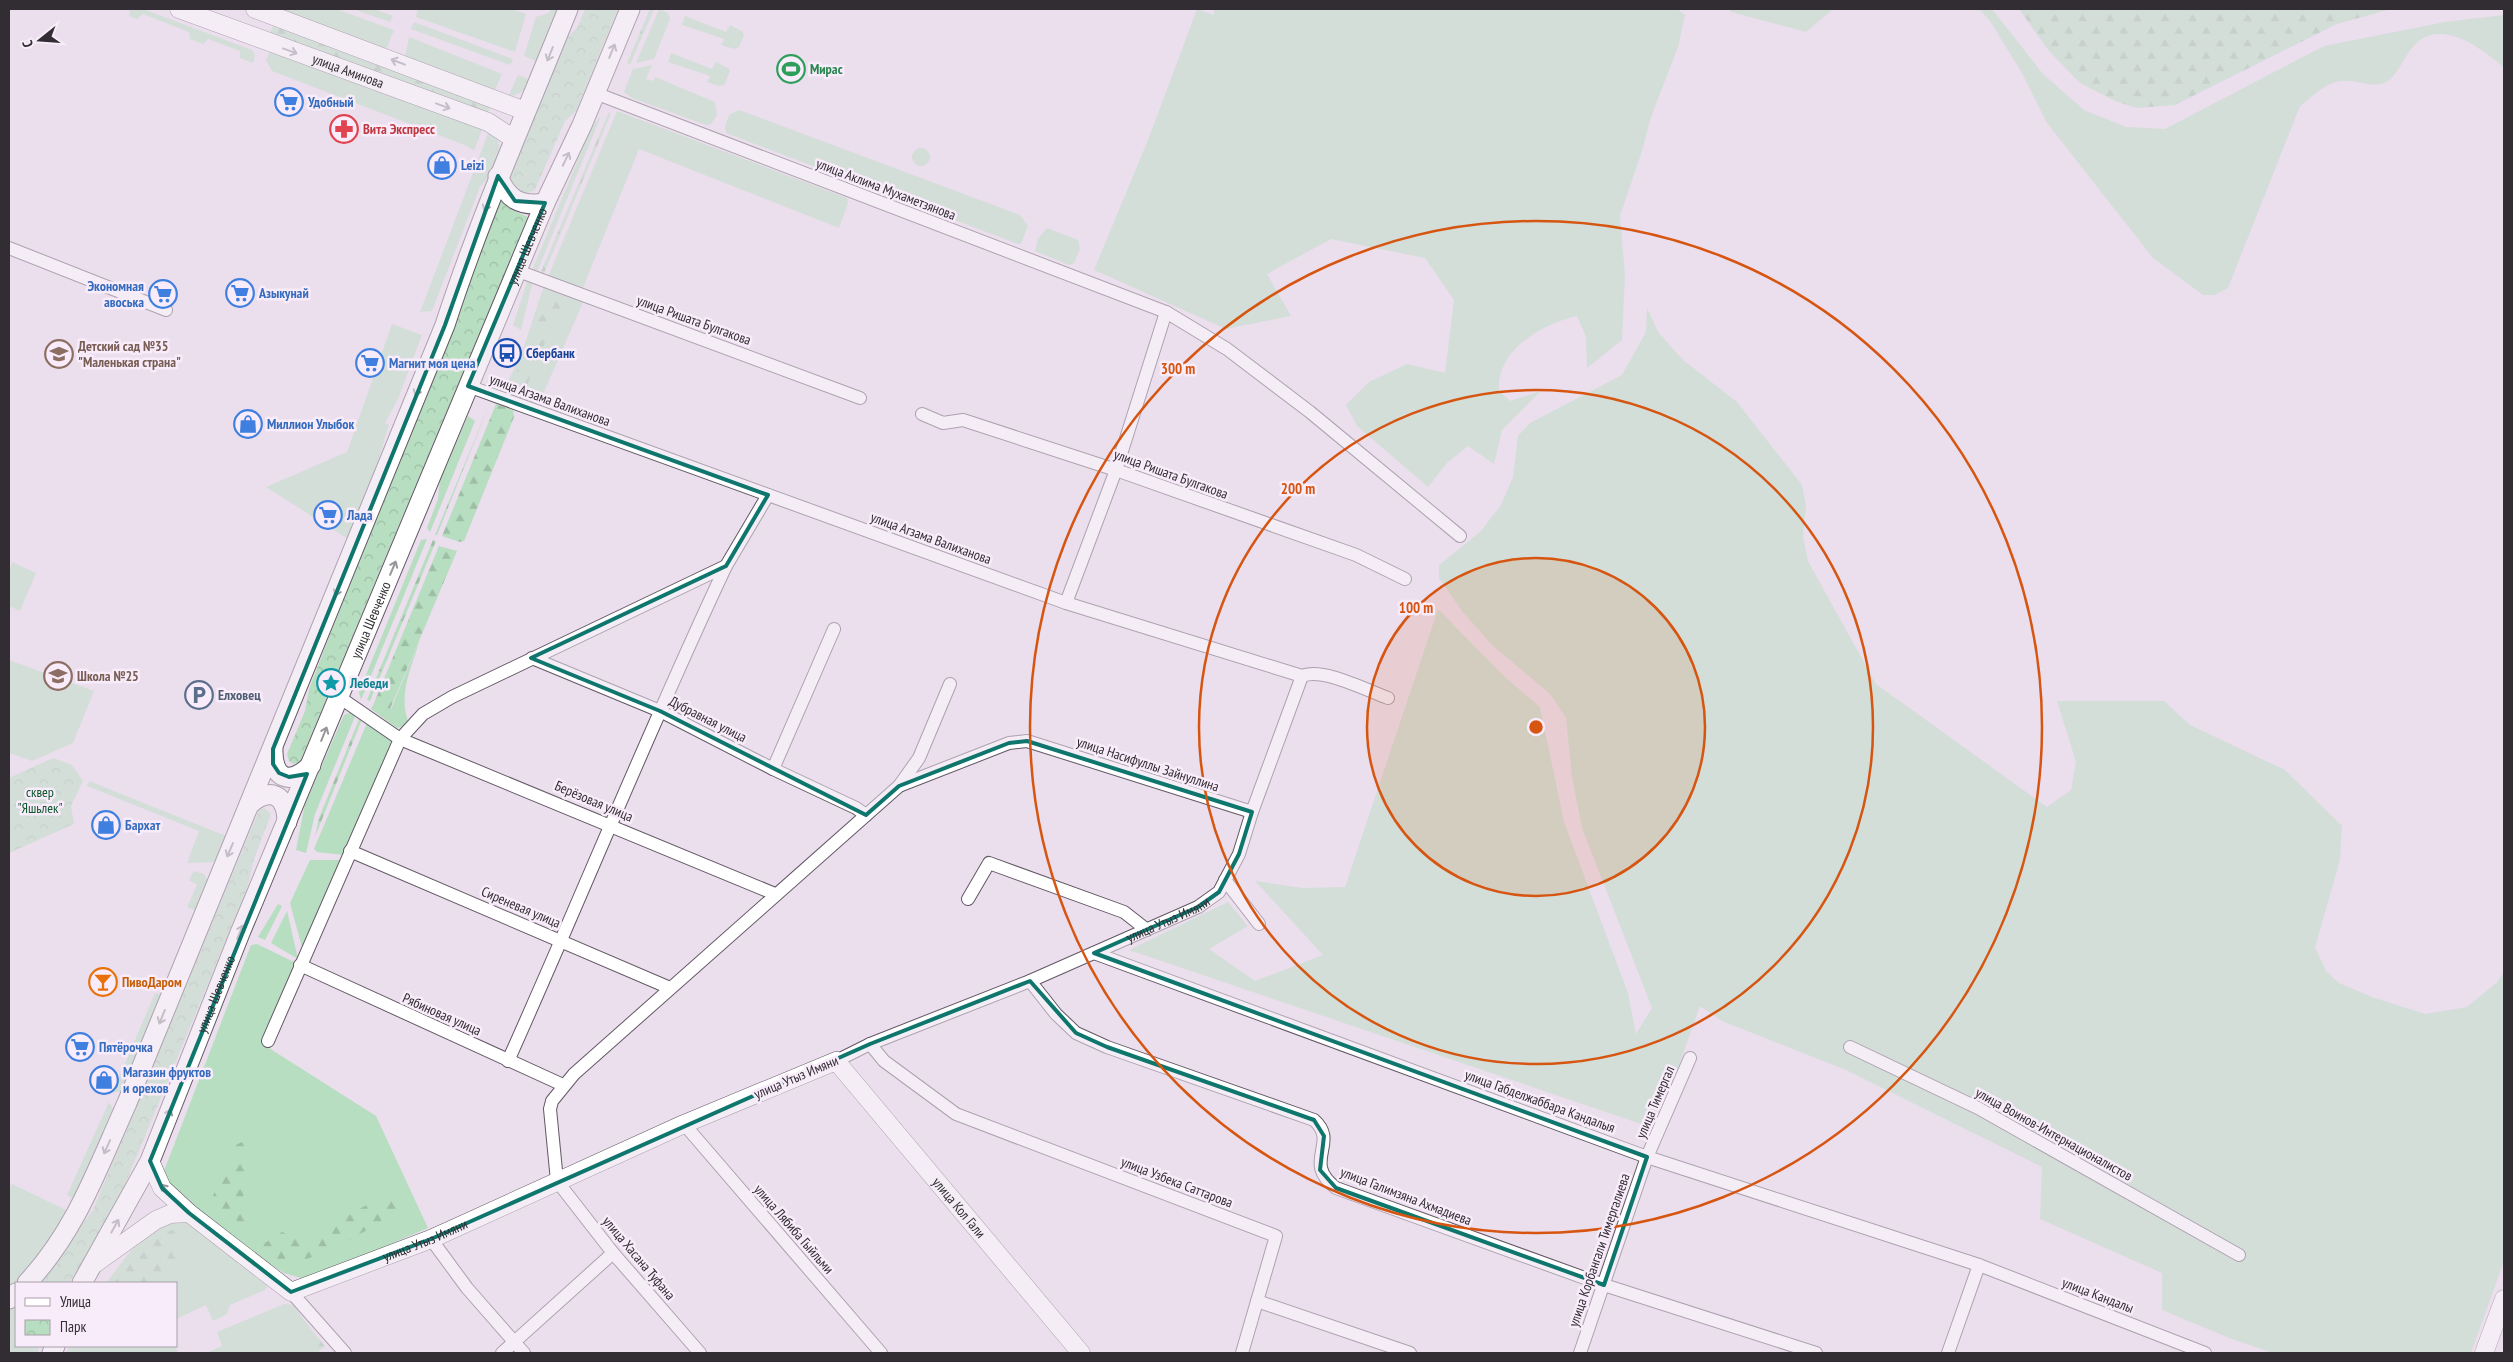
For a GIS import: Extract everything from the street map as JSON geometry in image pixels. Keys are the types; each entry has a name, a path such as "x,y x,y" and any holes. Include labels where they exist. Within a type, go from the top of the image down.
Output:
{"main road":[{"path":"28,1282 62,1241 78,1212 127,1103 274,748 445,325 466,259 498,176 568,9"},
{"name":"улица Шевченко","path":"83,1282 150,1161 240,933 545,203 595,93 630,9"},
{"path":"498,176 502,187 515,201 526,205 545,203"},
{"path":"274,748 273,764 279,773 289,777 301,775 311,766"},
{"path":"249,805 259,796 270,794 281,798 287,808 287,822"}],"street":[{"name":"улица Аминова","path":"179,9 488,122 514,139"},
{"path":"232,29 241,28 247,21 247,9"},
{"name":"улица Аминова","path":"263,12 525,111"},
{"path":"260,40 263,12"},
{"name":"улица Аклима Мухаметзянова","path":"595,93 1166,312 1227,349 1295,401 1460,536"},
{"path":"9,248 166,310"},
{"name":"улица Ришата Булгакова","path":"518,270 860,398"},
{"path":"1066,603 1116,470 1166,312"},
{"name":"улица Агзама Валиханова","path":"468,386 1066,603 1302,676 1311,672 1324,674 1388,698"},
{"name":"улица Ришата Булгакова","path":"922,414 943,423 963,420 1116,470 1356,555 1405,579"},
{"path":"508,1061 562,941 660,711 726,566 768,495"},
{"path":"268,1041 305,968 355,853 400,738 423,714 452,697 726,566"},
{"path":"773,769 834,629"},
{"name":"Дубравная улица","path":"532,658 660,711 773,769 856,808 866,815"},
{"path":"1252,812 1302,676"},
{"path":"557,1181 550,1109 552,1102 563,1085 775,894 900,786 919,758 950,684"},
{"name":"Берёзовая улица","path":"339,698 400,738 775,894"},
{"name":"улица Насифуллы Зайнуллина","path":"900,786 1009,743 1027,741 1252,812"},
{"name":"улица Утыз Имяни","path":"291,1292 431,1239 684,1124 836,1061 870,1044 1030,981 1198,907 1219,892 1239,854 1252,812"},
{"name":"Сиреневая улица","path":"355,853 670,988"},
{"path":"968,899 989,863 1124,912 1147,930"},
{"path":"1225,880 1259,924"},
{"name":"улица Габделжаббара Кандалыя","path":"1094,953 1647,1157 1979,1265"},
{"name":"Рябиновая улица","path":"305,968 563,1085"},
{"name":"улица Галимзяна Ахмадиева","path":"1030,981 1056,1014 1076,1033 1106,1048 1314,1120 1320,1126 1324,1136 1324,1145 1319,1158 1320,1170 1326,1181 1336,1188 1604,1284 1816,1353"},
{"name":"улица Узбека Саттарова","path":"870,1044 884,1060 956,1114 1276,1236 1257,1301"},
{"name":"улица Воинов-Интернационалистов","path":"1850,1047 1978,1108 2238,1255"},
{"name":"улица Тимергал","path":"1647,1157 1690,1058"},
{"name":"улица Кол Гали","path":"836,1061 1081,1353"},
{"name":"улица Лябиба Гыйльми","path":"684,1124 881,1353"},
{"name":"улица Корбангали Тимергалиева","path":"1580,1353 1647,1157"},
{"path":"150,1161 162,1188 189,1213 291,1292 345,1353"},
{"name":"улица Хасана Туфана","path":"557,1181 613,1253 700,1353"},
{"path":"93,1265 156,1220 170,1214 189,1213"},
{"path":"431,1239 467,1288 524,1353"},
{"path":"502,1353 613,1253"},
{"path":"1948,1353 1979,1265"},
{"name":"улица Кандалы","path":"1979,1265 2205,1353"},
{"path":"2484,1353 2504,1299"},
{"path":"1242,1353 1257,1301 1410,1353"}],"highlighted area":[{"path":"498,176 515,201 545,203 468,386 768,495 726,566 531,658 660,711 866,815 899,786 1009,743 1027,741 1252,812 1239,854 1219,892 1198,907 1094,953 1647,1157 1604,1285 1336,1188 1320,1170 1324,1136 1314,1120 1107,1047 1076,1033 1030,981 870,1044 431,1239 291,1292 189,1213 162,1188 150,1161 307,774 289,777 279,773 273,764 273,749 445,325"}],"green space":[{"path":"130,9 143,9 252,50 255,55 253,63 240,58 240,51 208,39 203,44 190,39 189,32 143,14 137,19 129,16"},
{"path":"278,9 336,9 394,30 387,48 379,49"},
{"path":"353,9 374,9 393,16 390,22"},
{"path":"418,9 511,9 526,14 515,52 416,17"},
{"path":"551,9 561,9 538,62 524,56 536,17 549,13"},
{"path":"585,9 618,9 576,111 565,121 535,190 523,195 513,188 508,177 564,41 577,28"},
{"path":"650,9 654,9 630,65 627,63"},
{"path":"659,9 668,13 670,19 654,59 636,63"},
{"path":"1197,9 1214,15 1214,9 1677,9 1685,15 1678,47 1651,117 1642,151 1620,216 1625,275 1622,340 1587,368 1586,337 1577,316 1536,332 1513,351 1505,363 1500,376 1499,391 1510,401 1541,391 1502,430 1494,464 1468,446 1447,463 1428,487 1357,426 1346,405 1369,382 1407,364 1445,373 1454,300 1425,258 1331,239 1267,274 1291,316 1226,329 1094,270 1148,140"},
{"path":"1730,9 1833,9 1806,32 1731,12"},
{"path":"1971,9 1992,9 2043,74 2084,110 2126,127 2165,129 2324,46 2445,22 2504,15 2504,68 2484,52 2460,38 2434,34 2423,39 2412,48 2393,77 2384,83 2373,85 2342,81 2330,84 2320,90 2300,106 2228,288 2215,295 2203,295 2153,258 2047,123 2022,73 1990,21 1981,11"},
{"path":"2019,9 2391,9 2337,24 2175,105 2137,108 2115,101 2080,83 2049,51"},
{"path":"685,16 726,32 730,25 742,31 744,35 739,47 734,49 721,45 724,39 682,25"},
{"path":"414,22 513,59 510,65 411,29"},
{"path":"273,26 490,107 487,116 273,35 270,33"},
{"path":"409,37 502,74 494,92 405,58"},
{"path":"271,49 483,127 474,151 467,146 272,71 266,60"},
{"path":"671,53 712,69 716,62 728,68 730,71 725,84 719,86 707,82 710,76 668,62"},
{"path":"652,65 646,79 653,81 655,77 715,102 717,115 711,124 706,125 632,98 624,92 633,69"},
{"path":"518,75 531,80 522,92 508,97"},
{"path":"739,110 1020,215 1028,226 1021,244 726,133 725,127 729,115"},
{"path":"617,111 847,198 848,203 839,228 639,149 582,290 548,277"},
{"path":"609,112 611,113 543,276 540,274"},
{"path":"601,116 537,272 533,268 592,126"},
{"path":"489,131 499,144 498,159 480,187 432,311 420,312"},
{"path":"917,148 925,148 930,153 928,164 917,166 912,161 912,153"},
{"path":"499,198 510,209 528,217 300,762 293,764 289,761 287,754 305,711 309,689"},
{"path":"1047,228 1078,240 1080,249 1074,263 1069,265 1035,251 1038,239"},
{"path":"528,279 533,281 521,330 513,325"},
{"path":"545,284 584,300 537,408 498,394 514,370 526,342"},
{"path":"552,295 563,300 523,395 509,391 538,320"},
{"path":"1647,308 1658,332 1683,360 1737,402 1802,485 1806,505 1803,536 1808,561 1876,684 2047,807 2071,790 2076,762 2057,701 2164,701 2190,725 2285,770 2342,826 2340,860 2315,947 2326,971 2339,983 2372,997 2425,1014 2467,1007 2497,982 2504,972 2504,1261 2471,1353 2273,1353 2229,1338 2162,1310 2162,1273 2040,1219 2042,1167 1846,1070 1722,1021 1700,1006 1679,1065 1650,1127 1129,950 1228,902 1248,926 1209,949 1255,981 1323,955 1255,881 1303,888 1345,887 1438,609 1505,677 1540,707 1564,822 1628,993 1636,1034 1652,1008 1582,828 1572,777 1566,718 1550,694 1492,645 1462,611 1439,578 1439,565 1480,532 1501,505 1513,477 1518,436 1530,423 1622,375 1646,332"},
{"path":"392,324 422,335 398,399 385,423 389,425 356,532 348,539 266,487 347,452"},
{"path":"490,403 437,535 435,535"},
{"path":"496,404 513,410 514,417 464,541 460,542 442,536"},
{"path":"468,416 475,421 430,532 427,528 438,499 440,479"},
{"path":"427,539 361,700 359,692 421,540"},
{"path":"433,540 436,541 370,701 367,700"},
{"path":"439,546 457,551 390,709 374,703"},
{"path":"12,562 36,573 20,611 9,606 9,572"},
{"path":"420,639 405,690 405,711 408,721 404,726 397,728 371,709 374,703 391,709"},
{"path":"9,660 94,691 73,743 32,761 9,753"},
{"path":"352,712 356,714 315,814 306,853 296,850 305,804 344,715"},
{"path":"360,717 362,719 315,837 319,818"},
{"path":"367,723 391,738 393,745 344,855 317,852 314,849"},
{"name":"сквер \"Яшьлек\"","path":"53,758 72,765 83,781 71,806 74,824 9,853 9,778"},
{"path":"89,781 226,836 216,862 187,863 199,831 87,786"},
{"path":"264,808 271,814 254,859 247,889 112,1216 70,1282 40,1282 93,1210 259,810"},
{"path":"310,860 342,860 303,951 290,903"},
{"path":"194,871 204,874 209,882 199,912 187,907 197,885 189,880"},
{"path":"278,904 282,906 265,940 258,937"},
{"path":"287,911 298,959 271,943"},
{"path":"257,944 296,963 261,1043 376,1116 428,1228 322,1273 301,1278 284,1273 190,1206 172,1191 164,1171 251,945"},
{"path":"155,993 161,994 120,1092 113,1092"},
{"path":"109,1102 113,1109 76,1196 72,1198 67,1195"},
{"path":"255,1135 258,1137 245,1168 243,1178 244,1198 252,1221 241,1224 211,1200 236,1145"},
{"path":"12,1184 70,1212 29,1271 18,1282 15,1282 15,1285 9,1291 9,1190"},
{"path":"385,1194 395,1194 403,1209 341,1245 290,1266 264,1251 263,1244 282,1232 305,1241"},
{"path":"187,1221 267,1279 268,1285 265,1290 230,1305 227,1314 213,1321 206,1305 178,1318 178,1282 107,1282 136,1244 167,1223"},
{"path":"180,1227 179,1256 152,1282 115,1282 150,1239"},
{"path":"15,1303 15,1347 39,1347 38,1353 9,1353 9,1308"},
{"path":"284,1304 293,1305 314,1333 292,1353 206,1353 222,1346 217,1332"},
{"path":"314,1333 325,1346 317,1353 292,1353"},
{"path":"69,1347 175,1347 178,1353 66,1353"},
{"path":"77,1347 105,1347 102,1353 75,1353"}],"place":[{"name":"Мирас","path":"791,69"},
{"name":"Удобный","path":"289,102"},
{"name":"Вита Экспресс","path":"344,129"},
{"name":"Leizi","path":"442,165"},
{"name":"Азыкунай","path":"240,293"},
{"name":"Экономная авоська","path":"163,294"},
{"name":"Сбербанк","path":"507,353"},
{"name":"Детский сад №35 \"Маленькая страна\"","path":"59,354"},
{"name":"Магнит моя цена","path":"370,363"},
{"name":"Миллион Улыбок","path":"248,424"},
{"name":"Лада","path":"328,515"},
{"name":"Школа №25","path":"58,676"},
{"name":"Лебеди","path":"331,683"},
{"name":"Елховец","path":"199,695"},
{"name":"Бархат","path":"106,825"},
{"name":"ПивоДаром","path":"103,982"},
{"name":"Пятёрочка","path":"80,1047"},
{"name":"Магазин фруктов и орехов","path":"104,1080"}]}
